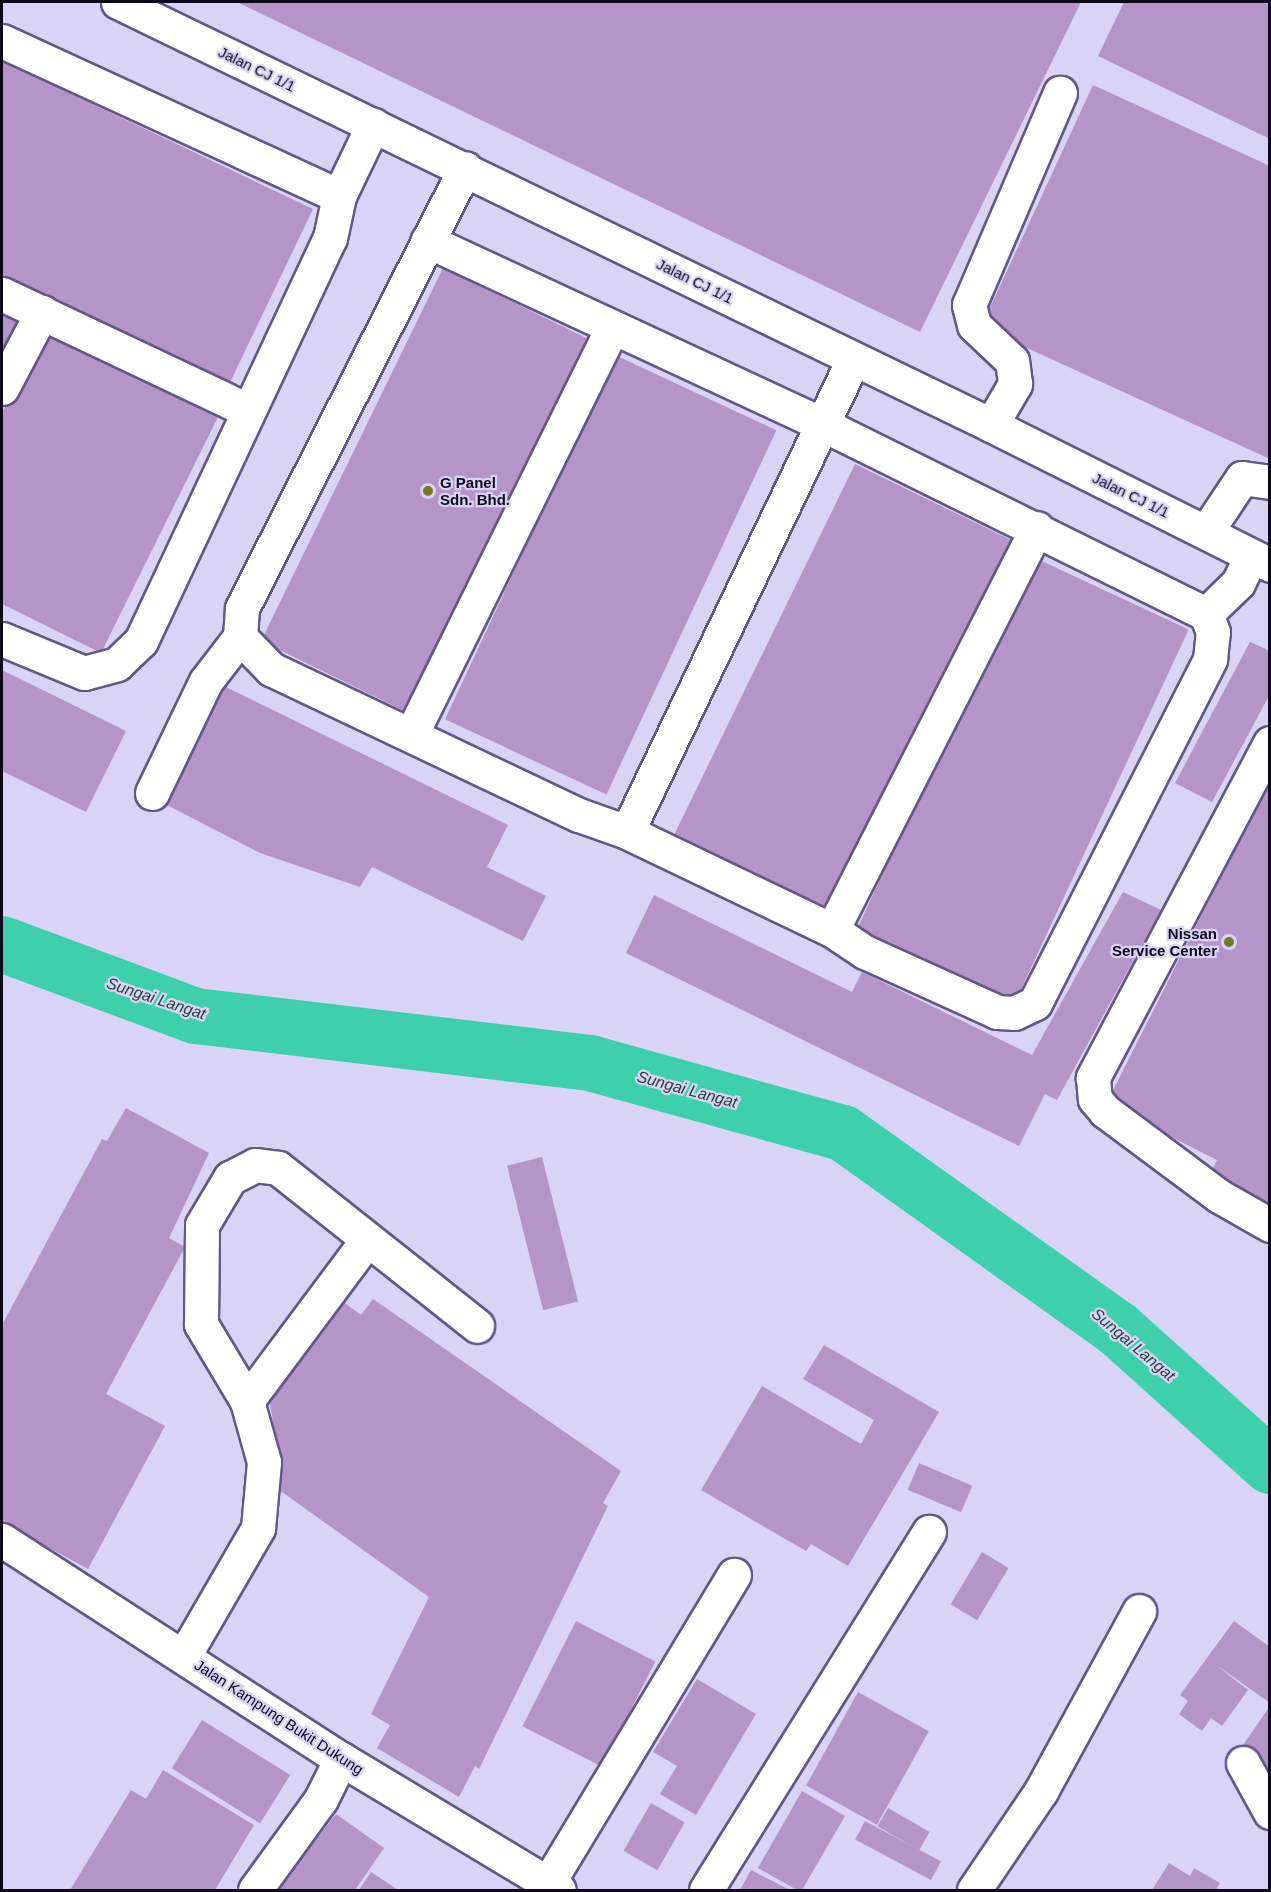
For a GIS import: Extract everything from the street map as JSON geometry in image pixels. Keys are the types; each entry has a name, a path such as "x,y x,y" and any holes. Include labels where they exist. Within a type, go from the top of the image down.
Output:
{"street":[{"name":"Jalan CJ 1/1","path":"118,2 465,168 853,360 991,425 1260,560"},
{"path":"2,41 339,196"},
{"path":"991,425 1015,384 1012,361 974,325 969,305 1060,93"},
{"path":"2,639 84,673 117,664 141,641 247,410 330,238 339,196 373,125"},
{"path":"152,793 206,681 240,637 242,608 465,168"},
{"path":"240,637 271,669 579,815 627,832 832,930 865,952 997,1012 1014,1013 1035,1003 1210,659 1213,632 1206,614 1037,528 822,424 427,241"},
{"path":"2,294 247,410"},
{"path":"2,388 42,312"},
{"path":"411,735 613,327"},
{"path":"627,832 853,360"},
{"path":"1206,532 1242,478 1269,482"},
{"path":"832,930 1037,528"},
{"path":"1206,614 1260,560"},
{"path":"1269,743 1093,1078 1095,1098 1105,1111 1219,1196 1269,1225"},
{"path":"184,1654 258,1528 264,1462 247,1401 201,1324 202,1225 230,1178 255,1165 278,1168 477,1326"},
{"path":"247,1401 367,1240"},
{"path":"706,1890 929,1532"},
{"name":"Jalan Kampung Bukit Dukung","path":"2,1540 184,1654 341,1759 553,1887"},
{"path":"553,1887 734,1575"},
{"path":"974,1890 1041,1791 1139,1611"},
{"path":"255,1890 321,1799 341,1759"},
{"path":"1244,1763 1269,1812"}],"building":[{"path":"237,2 1081,2 920,332"},
{"path":"1124,2 1270,2 1270,139 1098,56"},
{"path":"2,61 313,209 224,395 2,290"},
{"path":"1093,85 1270,166 1270,459 981,327"},
{"name":"G Panel Sdn. Bhd.","path":"443,268 594,342 412,715 261,641"},
{"path":"2,305 21,315 2,355"},
{"path":"45,325 221,411 101,653 2,604 2,413"},
{"path":"615,355 776,430 606,795 445,719"},
{"path":"855,464 1015,542 832,917 672,839"},
{"path":"1031,556 1189,630 1013,1007 855,933"},
{"path":"1250,642 1270,651 1270,694 1212,802 1175,783"},
{"path":"2,670 126,731 86,812 2,771"},
{"path":"224,686 508,825 487,867 546,896 523,941 372,867 360,887 260,853 165,804"},
{"name":"Nissan Service Center","path":"1270,780 1270,1211 1207,1180 1217,1160 1106,1104"},
{"path":"1123,892 1161,910 1057,1100 1045,1094 1019,1146 626,953 654,895 852,992 862,972 1032,1055"},
{"path":"126,1108 209,1153 169,1238 185,1247 106,1394 165,1426 88,1569 2,1522 2,1325 102,1139 107,1141"},
{"path":"542,1157 578,1302 543,1310 507,1166"},
{"path":"334,1295 361,1315 373,1299 621,1471 603,1503 608,1506 479,1769 475,1766 459,1797 377,1748 390,1725 371,1714 429,1597 254,1472 276,1442 268,1390"},
{"path":"824,1345 939,1412 848,1566 811,1544 806,1551 701,1490 762,1386 861,1444 874,1420 803,1379"},
{"path":"919,1463 972,1486 961,1512 908,1490"},
{"path":"982,1552 1009,1568 977,1620 951,1604"},
{"path":"576,1621 655,1661 602,1767 522,1726"},
{"path":"1234,1621 1270,1647 1270,1703 1215,1664 1248,1690 1222,1726 1211,1718 1202,1731 1179,1714 1188,1701 1180,1695"},
{"path":"697,1679 756,1714 696,1815 660,1794 677,1766 653,1752"},
{"path":"858,1692 929,1731 877,1825 806,1786"},
{"path":"1270,1706 1270,1778 1243,1745"},
{"path":"202,1720 290,1775 260,1823 172,1768"},
{"path":"163,1770 254,1825 215,1890 70,1890 131,1790 146,1799"},
{"path":"802,1791 845,1816 802,1890 797,1890 758,1868"},
{"path":"651,1803 685,1822 657,1870 624,1851"},
{"path":"888,1808 930,1832 919,1850 878,1826"},
{"path":"336,1814 384,1848 355,1890 277,1890"},
{"path":"865,1821 941,1861 931,1880 855,1840"},
{"path":"1169,1863 1190,1876 1194,1868 1220,1883 1216,1890 1152,1890"},
{"path":"751,1870 790,1890 740,1890"},
{"path":"371,1872 398,1890 359,1890"}],"waterway":[{"name":"Sungai Langat","path":"2,944 196,1016 590,1063 843,1133 1118,1329 1270,1466"}],"place":[{"name":"G Panel Sdn. Bhd.","path":"428,491"},
{"name":"Nissan Service Center","path":"1229,942"}]}
